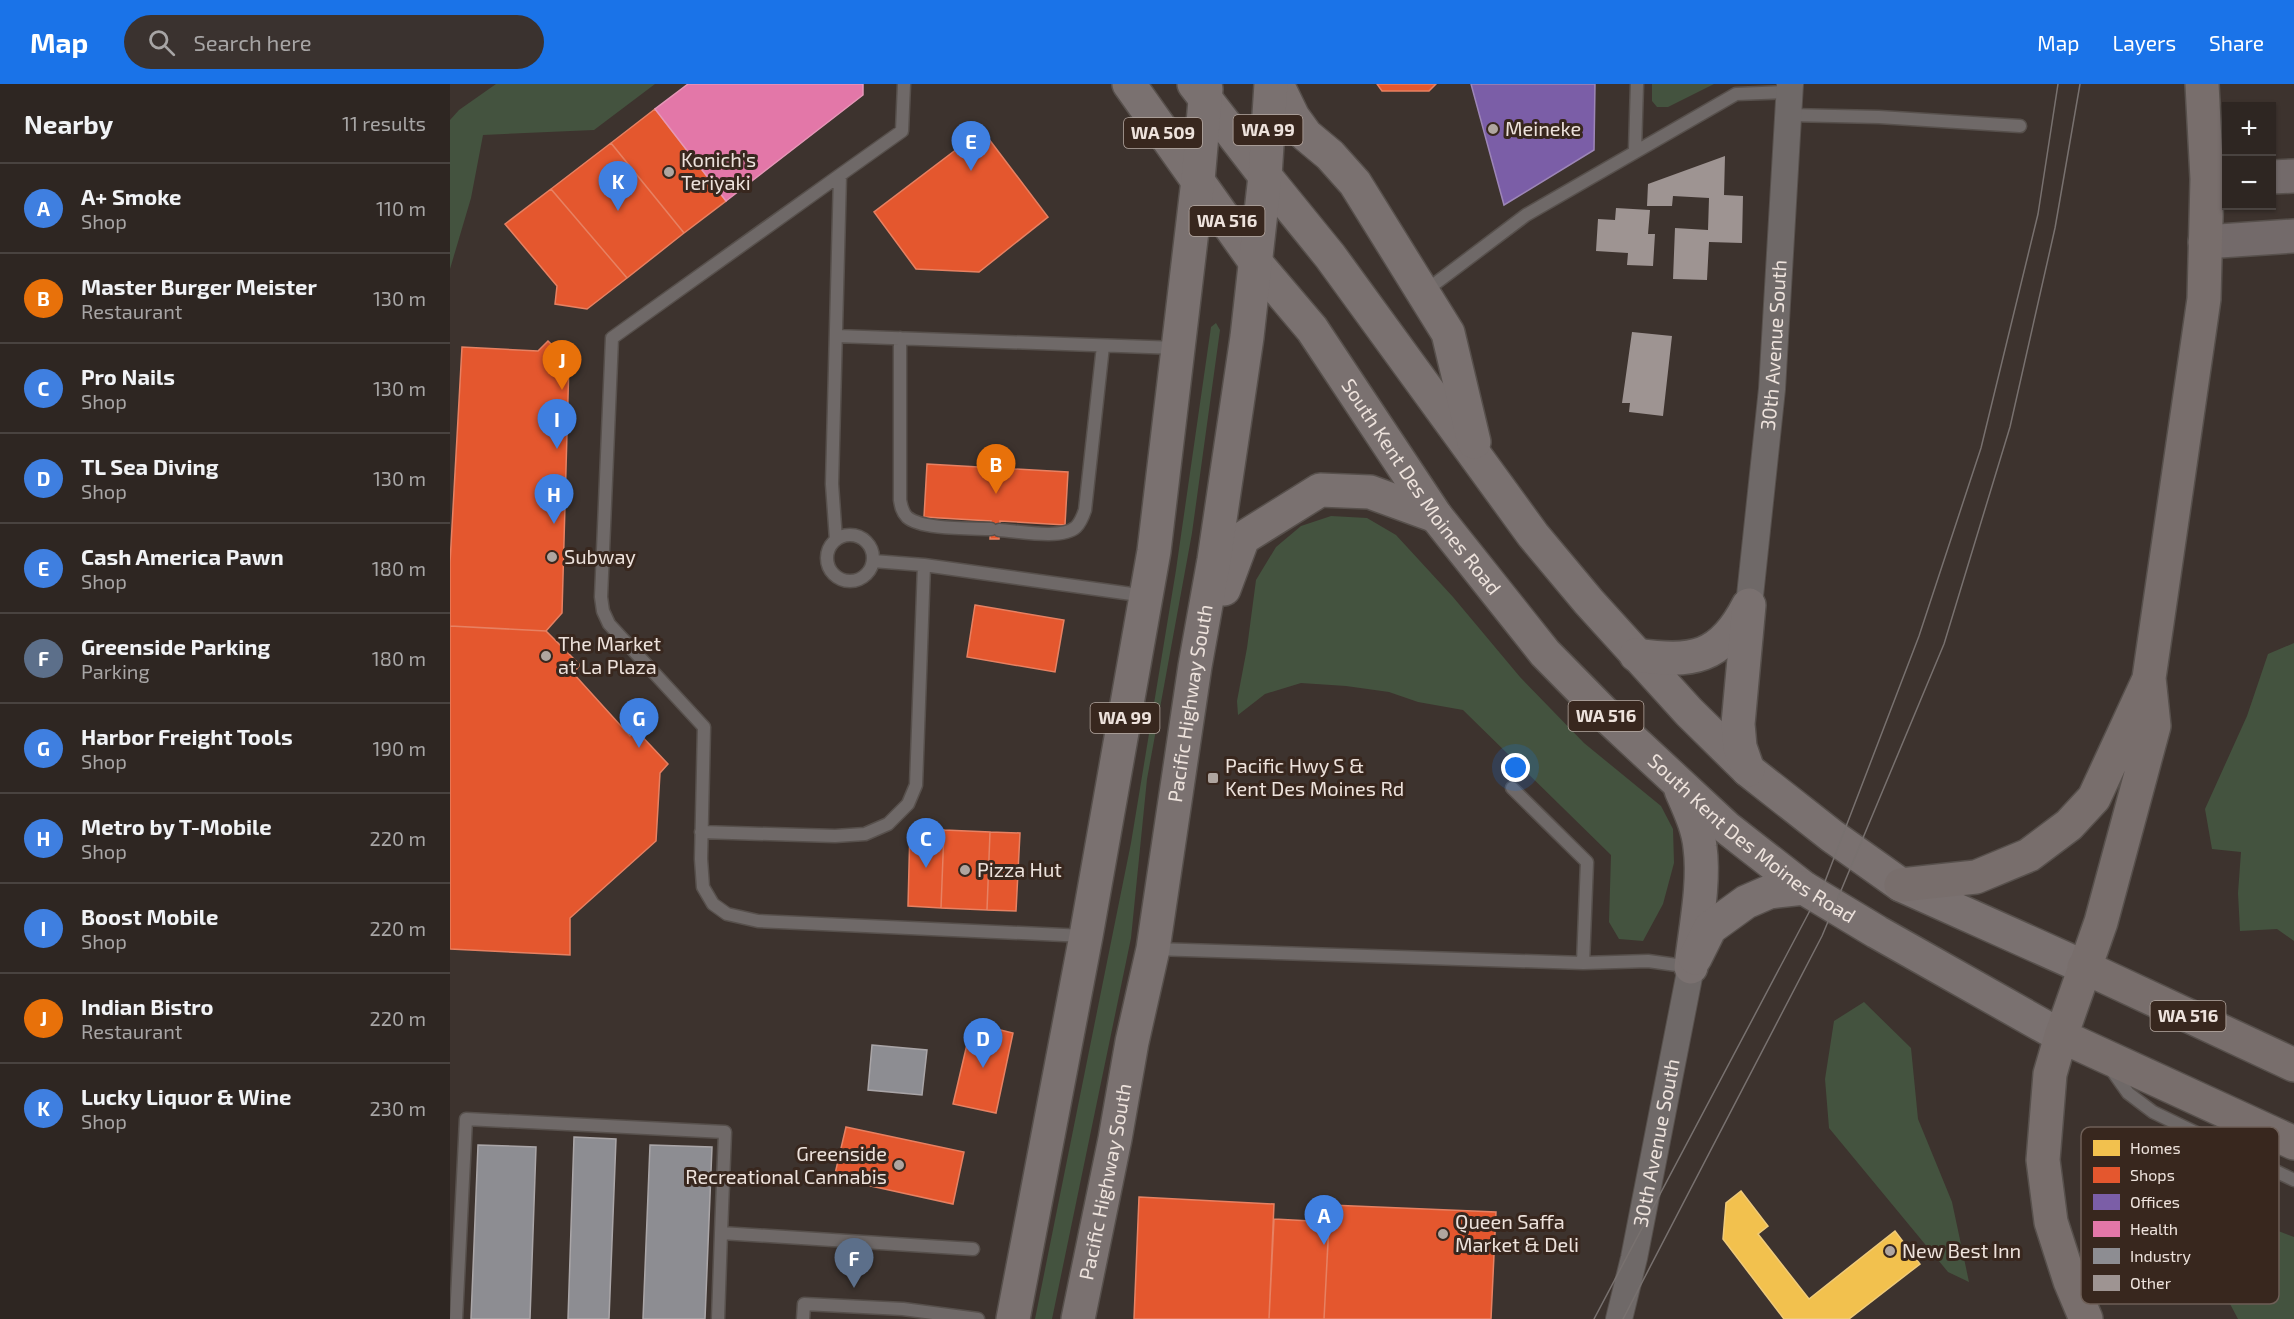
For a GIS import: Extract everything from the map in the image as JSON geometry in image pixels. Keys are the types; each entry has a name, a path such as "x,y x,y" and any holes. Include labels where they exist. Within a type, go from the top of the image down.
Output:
{"highway":[{"path":"2086,1319 2070,1281 2051,1222 2043,1160 2050,1074 2084,967 2101,922 2154,726 2149,678 2204,299 2205,242 2216,178 2202,84"},
{"path":"1901,885 1976,877 2030,855 2069,825 2094,798 2149,678"},
{"name":"WA 516","path":"2084,967 2294,1065"},
{"name":"South Kent Des Moines Road","path":"2061,1036 2259,1127"},
{"name":"South Kent Des Moines Road","path":"2279,1136 2294,1143"}],"main road":[{"name":"South Kent Des Moines Road","path":"1129,84 1256,263 1312,329 1436,516 1545,652 1612,721 1679,786 1727,828 1804,888 2061,1036"},
{"name":"Pacific Highway South","path":"1078,1319 1115,1139 1132,1042 1153,949 1247,337 1272,84"},
{"path":"1277,84 1293,117 1306,135 1330,155 1355,183 1448,333 1477,455"},
{"name":"WA 99","path":"1013,1319 1086,936 1154,551 1198,180 1202,90"},
{"name":"WA 509","path":"1202,90 1264,176"},
{"name":"WA 516","path":"1264,176 1330,256 1533,534 1636,655 1689,712 1748,770 1832,836 1901,885 2084,967"},
{"path":"2276,177 2294,176"},
{"path":"2205,242 2294,236"},
{"path":"1195,666 1243,538 1320,490 1370,492 1436,516"},
{"path":"1636,655 1678,659 1712,649 1725,641 1737,628 1749,605"},
{"path":"1748,770 1740,747 1738,724 1749,605"},
{"path":"1679,786 1696,827 1701,848 1702,868 1690,967"},
{"path":"1690,967 1710,928 1746,902 1769,892 1804,888"}],"street":[{"name":"30th Avenue South","path":"1749,605 1772,389 1790,97"},
{"name":"30th Avenue South","path":"1619,1319 1634,1258 1690,967"}],"lane":[{"path":"904,84 902,131 612,338 601,597 603,612 609,624 704,727 701,832 703,887 713,904 727,914 758,921 1086,936"},
{"path":"1635,150 1637,84"},
{"path":"1423,292 1526,215 1736,89 1790,97 1879,117 2020,126"},
{"path":"836,540 850,535 865,540 873,553 873,561 867,574 861,579 854,581 839,579 829,567 827,560 828,553 836,540 832,484 840,175"},
{"path":"836,336 1178,348"},
{"path":"900,338 900,500 907,517 919,523 1059,534 1073,530 1078,525 1084,510 1103,346"},
{"path":"873,561 924,565 1147,596"},
{"path":"701,832 835,837 865,834 888,824 908,804 916,785 924,565"},
{"path":"1512,788 1587,862 1583,963"},
{"path":"1153,949 1583,963 1648,961 1690,967"},
{"path":"2102,1055 2128,1093 2152,1112 2183,1127"},
{"path":"456,1319 466,1119 725,1132 718,1319"},
{"path":"2279,1173 2294,1180"},
{"path":"721,1233 973,1249"},
{"path":"803,1319 804,1304 978,1319"}],"green space":[{"path":"496,84 655,84 594,130 483,135 471,198 450,269 450,120 459,110"},
{"path":"1652,84 1714,84 1668,107 1657,107 1652,101"},
{"path":"1216,323 1220,330 1192,533 1147,779 1131,938 1052,1319 1035,1319 1131,843 1176,570 1211,327"},
{"path":"1331,516 1367,518 1396,535 1453,597 1520,677 1584,743 1661,806 1673,829 1674,863 1663,904 1643,941 1619,939 1609,922 1611,855 1463,710 1418,702 1389,692 1301,683 1265,694 1238,715 1237,701 1256,580 1276,547 1301,526"},
{"path":"2294,643 2294,941 2277,929 2240,931 2238,893 2241,852 2212,849 2205,809 2247,716 2268,654"},
{"path":"1864,1002 1911,1048 1918,1119 1952,1202 1969,1282 1948,1272 1829,1128 1825,1079 1834,1021"},
{"path":"2279,1231 2294,1237 2294,1319 2238,1319 2230,1304 2279,1304"}],"building: Homes":[{"name":"New Best Inn","path":"1741,1191 1768,1226 1758,1234 1809,1299 1895,1231 1920,1264 1849,1319 1784,1319 1723,1239 1726,1203"}],"building: Shops":[{"path":"1377,84 1436,84 1429,91 1382,91"},
{"name":"Konich's Teriyaki","path":"655,109 726,201 684,233 611,143"},
{"path":"982,130 1048,217 979,272 916,269 874,212"},
{"path":"611,143 684,233 627,278 551,189"},
{"path":"551,189 627,278 587,309 555,304 557,286 505,224"},
{"path":"548,341 569,361 562,613 546,631 450,626 450,563 462,347 538,351"},
{"path":"927,464 1068,472 1065,525 1000,521 999,539 990,539 991,521 924,517"},
{"path":"975,605 1064,620 1055,672 967,657"},
{"path":"450,626 546,631 580,665 573,673 630,736 636,730 668,764 660,773 656,841 570,918 570,955 450,949"},
{"path":"910,828 944,830 941,908 908,906"},
{"name":"Pizza Hut","path":"944,830 990,832 987,910 941,908"},
{"path":"990,832 1020,833 1016,911 987,910"},
{"path":"972,1023 1013,1033 996,1113 953,1104"},
{"name":"Greenside Recreational Cannabis","path":"846,1127 964,1152 953,1204 834,1178"},
{"path":"1139,1197 1274,1204 1269,1319 1134,1319"},
{"path":"1330,1205 1496,1212 1491,1319 1324,1319"},
{"path":"1274,1219 1329,1222 1324,1319 1269,1319"}],"building: Offices":[{"path":"1471,84 1595,84 1594,150 1504,205"}],"building: Health":[{"path":"688,84 863,84 863,95 726,201 655,109"}],"building: Industry":[{"path":"872,1045 927,1050 922,1095 868,1090"},
{"path":"574,1137 616,1139 609,1319 568,1319"},
{"path":"478,1145 536,1147 530,1319 471,1319"},
{"path":"650,1145 712,1147 705,1319 643,1319"}],"building: Other":[{"path":"1725,156 1724,195 1743,196 1742,243 1709,242 1707,280 1673,279 1675,228 1708,230 1709,198 1673,196 1672,206 1647,206 1648,184"},
{"path":"1616,208 1650,210 1648,234 1655,234 1653,266 1627,265 1628,253 1596,251 1598,219 1615,220"},
{"path":"1632,332 1672,336 1663,416 1629,412 1630,403 1622,403"}],"tram line":[{"path":"1594,1319 1824,884 1919,636 1981,448 2038,214 2058,84"},
{"path":"1623,1319 1822,936 1944,644 2010,427 2055,228 2080,84"}],"place":[{"name":"Meineke","path":"1493,129"},
{"name":"Cash America Pawn","path":"971,171"},
{"name":"Konich's Teriyaki","path":"669,172"},
{"name":"Lucky Liquor & Wine","path":"618,211"},
{"name":"Indian Bistro","path":"562,390"},
{"name":"Boost Mobile","path":"557,449"},
{"name":"Master Burger Meister","path":"996,494"},
{"name":"Metro by T-Mobile","path":"554,524"},
{"name":"Subway","path":"552,557"},
{"name":"The Market at La Plaza","path":"546,656"},
{"name":"Harbor Freight Tools","path":"639,748"},
{"name":"Pacific Hwy S & Kent Des Moines Rd","path":"1213,778"},
{"name":"Pro Nails","path":"926,868"},
{"name":"Pizza Hut","path":"965,870"},
{"name":"TL Sea Diving","path":"983,1068"},
{"name":"Greenside Recreational Cannabis","path":"899,1165"},
{"name":"Queen Saffa Market & Deli","path":"1443,1234"},
{"name":"A+ Smoke","path":"1324,1245"},
{"name":"New Best Inn","path":"1890,1251"},
{"name":"Greenside Parking","path":"854,1288"}]}
